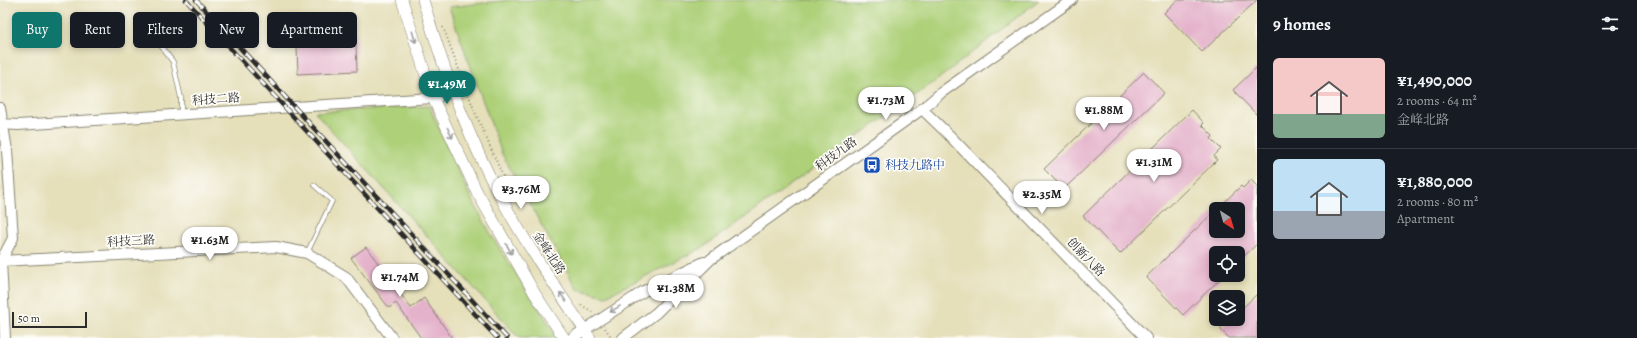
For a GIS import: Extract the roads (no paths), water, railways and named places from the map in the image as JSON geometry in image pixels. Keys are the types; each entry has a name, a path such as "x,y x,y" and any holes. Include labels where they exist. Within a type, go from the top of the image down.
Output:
{"main road":[{"path":"402,0 433,98 477,192 535,294 564,338"},
{"name":"金峰北路","path":"423,0 454,92 500,196 530,249 588,334"}],"street":[{"name":"科技九路","path":"622,338 656,313 711,259 1072,0"},
{"name":"科技二路","path":"1,124 18,125 433,98 454,92"},
{"path":"0,108 1,124 7,150 12,238 0,260 5,338"},
{"name":"创新八路","path":"922,109 1146,338"},
{"name":"科技三路","path":"0,260 276,247 307,253 346,277 392,338"},
{"name":"科技九路","path":"572,338 588,334 598,319 644,291 711,259"}],"lane":[{"path":"162,48 172,62 180,98 181,114"},
{"path":"307,253 332,201 314,185"}],"railway":[{"path":"186,0 497,338"},
{"path":"196,0 507,338"}],"place":[{"name":"科技九路中","path":"872,165"}]}
